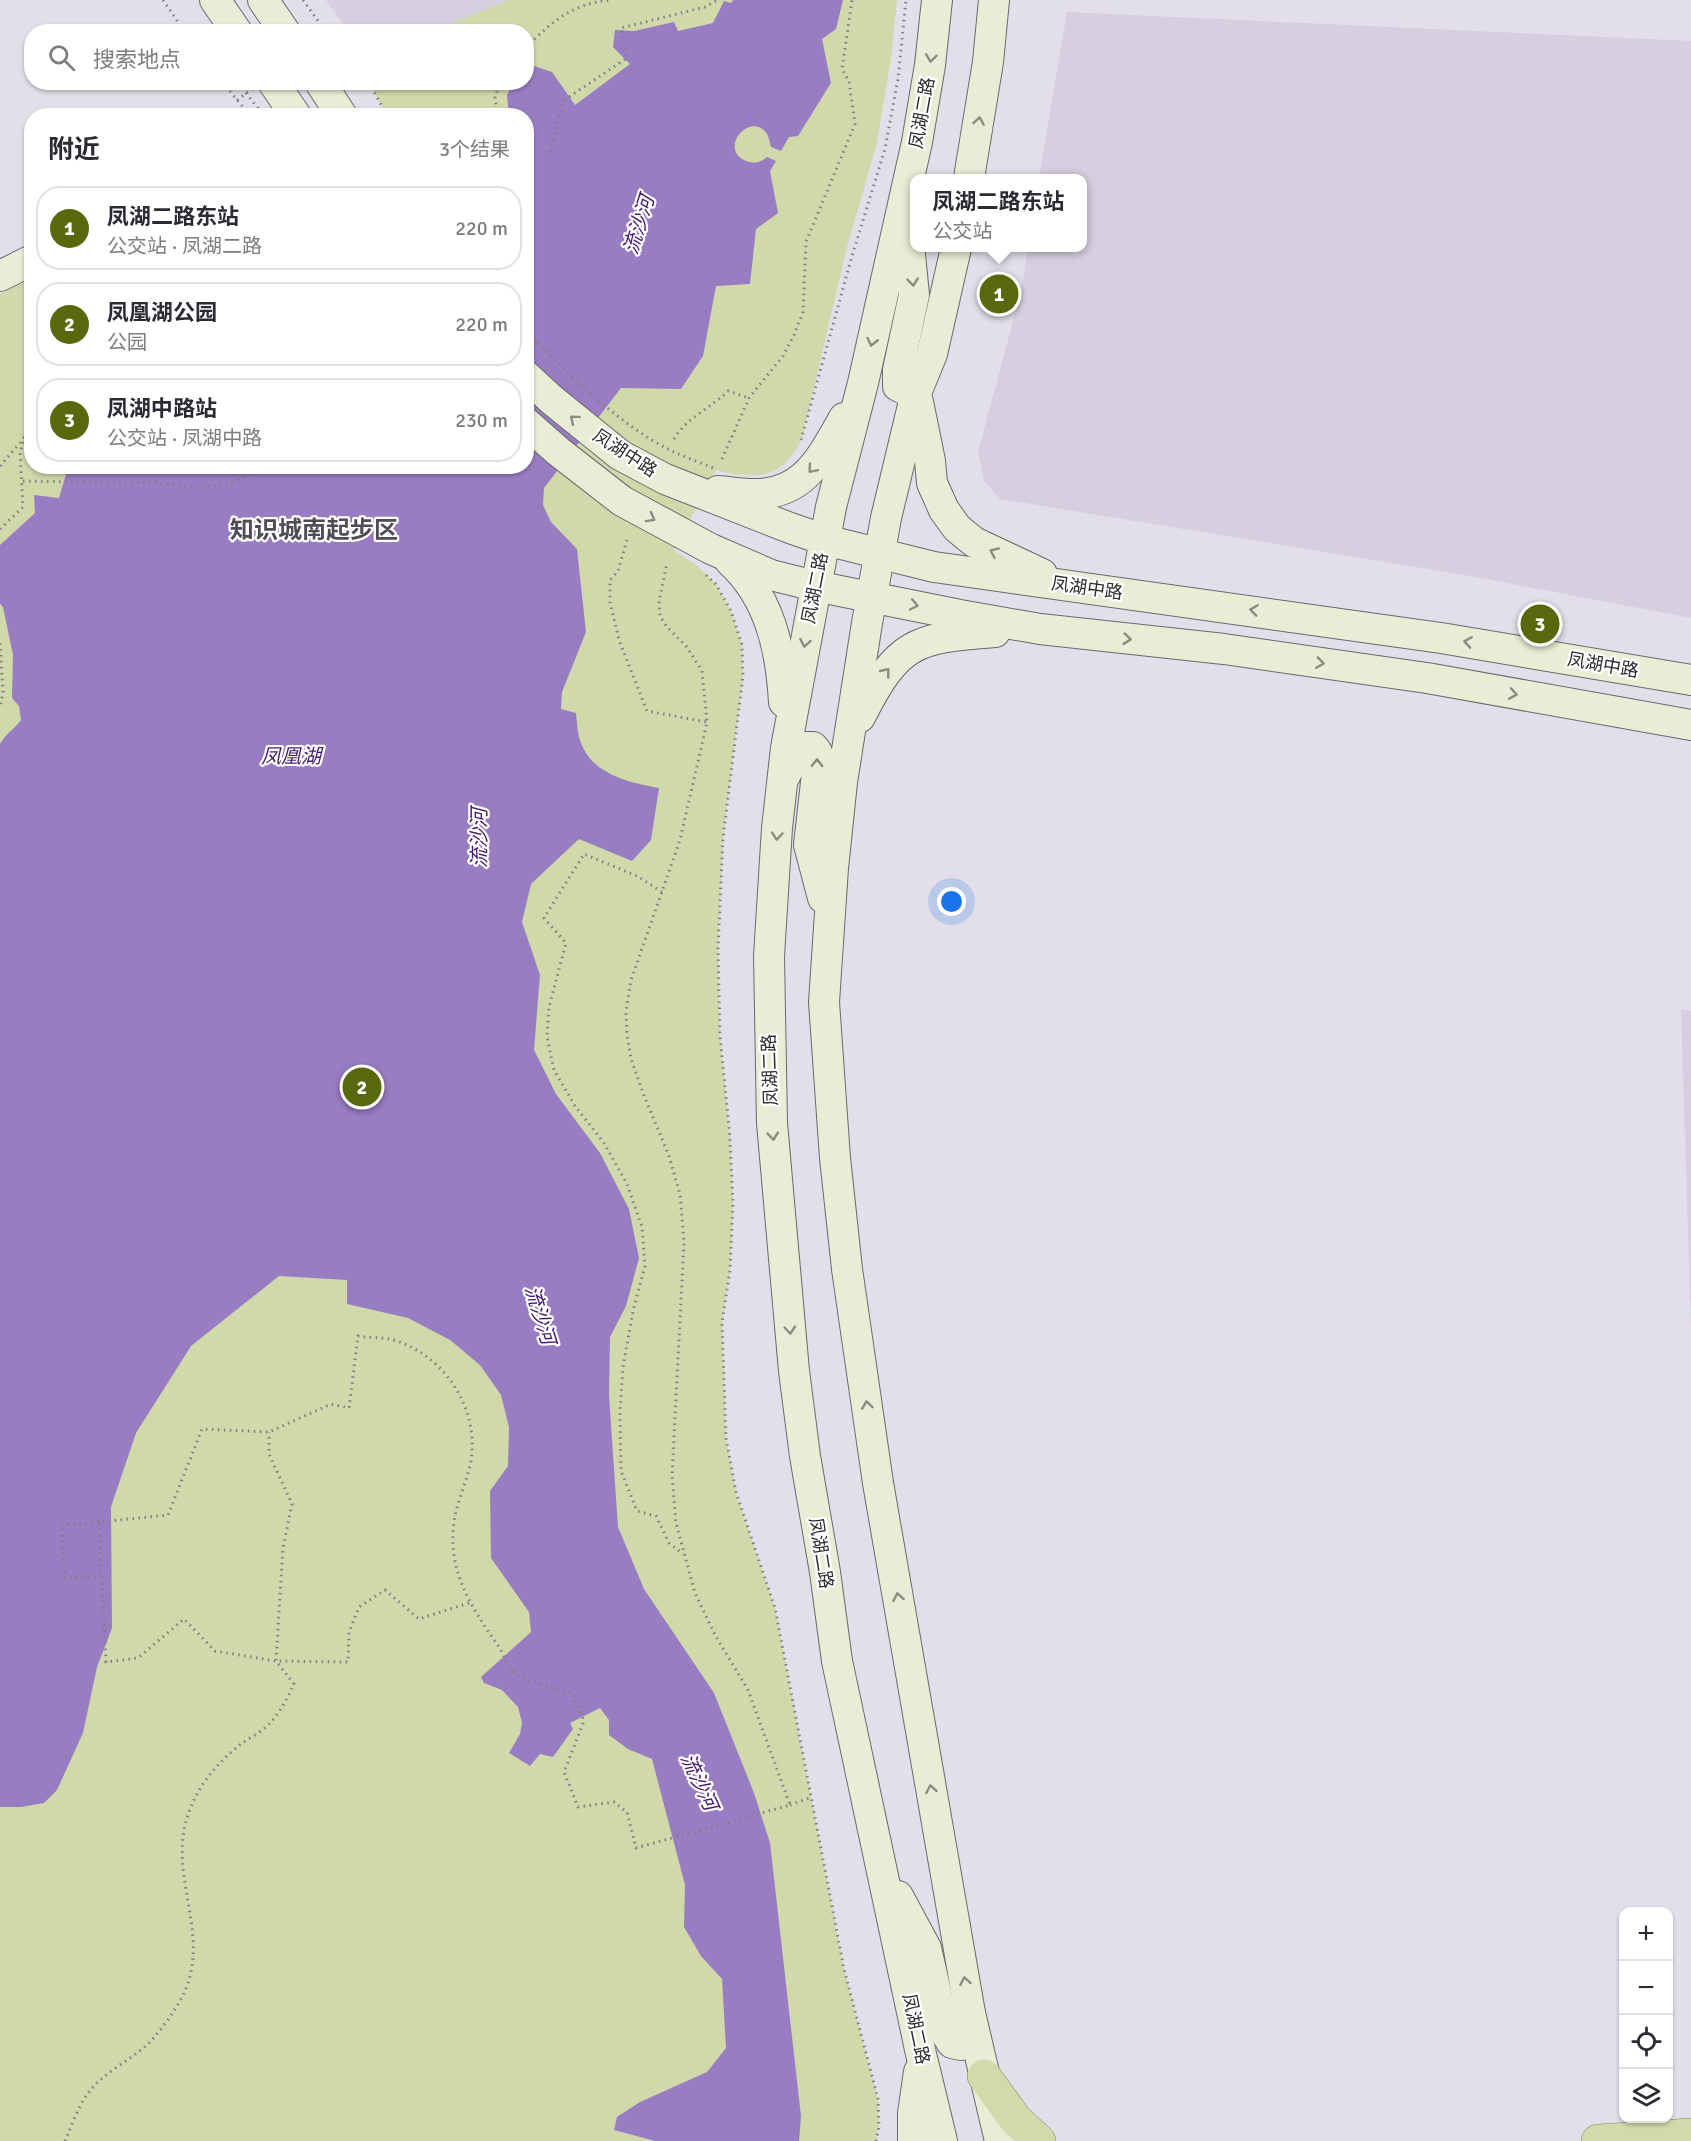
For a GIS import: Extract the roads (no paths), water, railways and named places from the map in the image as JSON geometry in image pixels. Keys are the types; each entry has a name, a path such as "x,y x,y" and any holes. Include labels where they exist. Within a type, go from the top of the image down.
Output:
{"main road":[{"path":"984,2076 1016,2120 1039,2141"},
{"path":"1598,2141 1691,2135"}],"street":[{"path":"215,0 232,24"},
{"path":"263,0 280,24"},
{"name":"凤湖二路","path":"910,174 930,65 937,0"},
{"path":"970,174 988,62 994,0"},
{"path":"278,90 291,108"},
{"path":"324,90 332,108"},
{"name":"凤湖二路","path":"910,175 815,586 786,748 771,908 769,1038 772,1123 794,1371 837,1661 921,2054 942,2141"},
{"path":"904,203 915,295 896,378 898,386 904,389 917,380 932,354"},
{"path":"955,252 932,354 916,393 886,518 872,597 838,814 824,1002 835,1158 848,1269 880,1494 970,2013 1000,2141"},
{"path":"0,276 24,264"},
{"name":"凤湖中路","path":"534,383 620,455 665,479 790,528 881,555 934,567 1440,638 1691,681"},
{"path":"686,487 752,494 788,488 803,479 813,468 863,383"},
{"path":"916,393 930,460 932,483 944,510 957,528 974,542 1075,587 1077,634"},
{"name":"凤湖中路","path":"534,430 602,487 644,514 711,549 771,575 815,586 1040,629 1224,649 1427,678 1691,725"},
{"path":"683,535 724,555 737,567 749,582 770,618 783,675 786,748"},
{"path":"848,741 876,684 905,651 924,641 945,636 1040,629"},
{"path":"782,782 796,752 801,747 813,747 819,755 809,845 829,924"},
{"path":"882,1867 926,1948 945,2032 952,2043 961,2044 967,2040 970,2013"},
{"path":"912,2141 921,2054"}],"water":[{"name":"凤凰湖","path":"733,0 843,0 836,29 822,39 831,83 798,136 789,137 781,151 771,147 767,134 753,126 740,134 736,141 735,148 738,155 746,161 757,162 767,157 776,161 770,171 778,213 756,229 750,284 716,286 703,356 681,389 621,388 544,488 543,505 551,522 577,549 586,632 562,692 561,709 576,713 578,734 584,750 600,768 622,779 659,788 651,840 632,861 579,839 531,884 522,922 540,975 534,1050 556,1094 600,1153 629,1209 639,1258 626,1306 610,1337 609,1395 618,1527 644,1589 714,1693 754,1793 770,1843 801,2116 799,2141 655,2141 614,2130 617,2117 640,2102 707,2072 726,2048 722,1979 701,1956 684,1927 685,1885 652,1759 628,1749 609,1735 609,1720 600,1708 570,1723 573,1729 553,1757 540,1754 530,1766 509,1753 520,1734 522,1723 518,1707 502,1690 484,1683 481,1677 531,1632 529,1612 491,1558 490,1491 508,1466 509,1427 501,1395 480,1365 450,1340 408,1318 347,1304 347,1280 279,1276 191,1346 136,1433 111,1507 112,1628 97,1667 83,1733 57,1790 44,1803 21,1807 0,1807 0,744 21,720 19,706 12,698 13,655 3,607 0,604 0,545 35,513 34,495 59,498 66,474 534,474 534,108 508,108 507,95 510,90 534,90 534,66 552,72 575,105 630,64 613,47 615,30 634,31 674,22 678,31 713,23 724,1 731,3"}],"place":[{"name":"凤湖二路东站","path":"999,294"},
{"name":"凤湖中路站","path":"1540,624"},
{"name":"凤凰湖公园","path":"362,1087"}],"district":[{"name":"知识城南起步区","path":"314,530"}],"water label":[{"name":"流沙河","path":"639,225"},
{"name":"流沙河","path":"479,838"},
{"name":"流沙河","path":"540,1315"},
{"name":"流沙河","path":"699,1782"}]}
